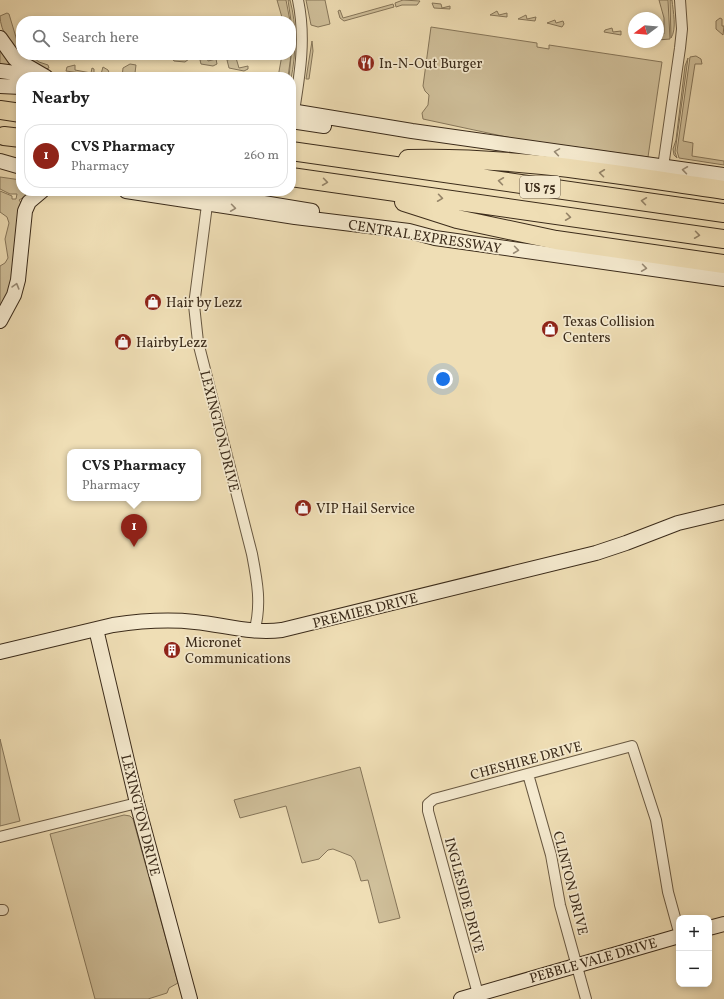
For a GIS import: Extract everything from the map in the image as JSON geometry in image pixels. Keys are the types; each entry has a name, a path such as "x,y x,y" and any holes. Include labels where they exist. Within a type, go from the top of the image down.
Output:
{"highway":[{"path":"0,110 16,112"},
{"name":"US 75","path":"296,152 724,213"},
{"path":"356,160 432,158 487,160 603,172 724,190"},
{"name":"US 75","path":"296,178 724,239"},
{"path":"360,187 465,221 556,240 724,264"}],"main road":[{"path":"0,38 16,60"},
{"path":"17,60 37,72"},
{"path":"0,71 16,73"},
{"path":"0,86 16,87"},
{"path":"296,115 413,138 426,132 724,175"},
{"path":"0,162 16,165"},
{"path":"0,172 16,174"},
{"path":"0,321 14,295 18,280 24,211 29,202 36,196"},
{"name":"CENTRAL EXPRESSWAY","path":"155,196 207,205 408,231 435,238 724,279"},
{"path":"225,196 279,204 408,231"},
{"name":"PREMIER DRIVE","path":"0,652 96,629 131,623 176,621 254,632 274,631 300,626 596,553 678,523 724,512"},
{"name":"LEXINGTON DRIVE","path":"96,629 137,803 190,999"},
{"path":"712,927 724,924"},
{"name":"PEBBLE VALE DRIVE","path":"461,999 676,937"}],"street":[{"path":"296,88 302,49 302,24 298,0"},
{"path":"663,167 682,29 680,0"},
{"name":"LEXINGTON DRIVE","path":"207,205 194,305 195,320 200,349 252,554 259,605 258,618 254,632"},
{"name":"CHESHIRE DRIVE","path":"428,804 434,799 632,746 656,820 668,892 676,921"},
{"name":"CLINTON DRIVE","path":"528,774 551,856 560,905 586,999"},
{"path":"0,837 137,803"},
{"name":"INGLESIDE DRIVE","path":"428,804 428,811 478,994"}],"shaded area":[{"path":"277,0 286,0 289,16 282,16"},
{"path":"288,0 290,0 293,16 290,16"},
{"path":"306,0 325,0 330,24 318,27 311,25"},
{"path":"403,0 420,1 417,5 402,5 396,7 395,3"},
{"path":"659,0 668,0 670,39 664,40 664,12 662,12"},
{"path":"670,0 672,0 674,20 674,30 671,38"},
{"path":"432,3 441,4 442,8 450,6 450,9 434,8"},
{"path":"393,4 394,7 344,21 340,18 338,11 340,10 343,18"},
{"path":"497,11 499,15 507,13 507,17 490,15"},
{"path":"7,13 9,14 16,37 16,52 7,40 0,16"},
{"path":"526,15 527,19 536,17 535,21 518,19"},
{"path":"720,18 722,19 722,26 724,26 723,35 716,29 716,21"},
{"path":"555,20 556,23 563,21 564,24 562,27 547,23"},
{"path":"431,27 537,43 537,47 549,49 549,45 662,62 648,157 516,139 423,119 422,113 428,105 429,95 423,86"},
{"path":"612,28 613,32 621,31 621,35 604,32 605,30"},
{"path":"312,41 313,51 309,79 306,79"},
{"path":"0,49 11,61 7,68 0,67"},
{"path":"696,56 701,59 702,64 695,64 683,141 693,143 692,156 724,161 724,165 679,158 677,151 690,57"},
{"path":"688,58 675,152 677,158 674,155 673,149 676,140 685,66"},
{"path":"23,60 36,60 48,65 49,68 46,69"},
{"path":"173,60 188,60 185,62"},
{"path":"200,60 216,60 217,64 213,66 201,64"},
{"path":"227,60 237,60 239,68 248,66 248,69 244,71 229,68"},
{"path":"281,60 290,60 289,72 279,72"},
{"path":"291,60 294,60 292,72 289,72"},
{"path":"130,64 136,65 135,72 123,72 123,68"},
{"path":"75,65 75,70 86,72 66,71 67,67"},
{"path":"103,67 109,72 102,72"},
{"path":"0,177 16,179 16,194 10,194 0,189"},
{"path":"0,191 12,196 12,199 16,199 17,196 26,196 19,200 22,204 17,267 0,314 0,266 5,263 8,258 5,239 9,223 7,217 0,212"},
{"path":"0,739 20,821 0,826"},
{"path":"360,767 400,918 379,923 368,880 361,881 355,861 351,856 333,849 328,850 319,859 302,863 286,806 240,818 234,800"},
{"path":"124,815 130,816 133,819 178,983 169,988 167,993 148,999 95,999 50,834"}],"place":[{"name":"In-N-Out Burger","path":"366,63"},
{"name":"Hair by Lezz","path":"153,302"},
{"name":"Texas Collision Centers","path":"550,329"},
{"name":"HairbyLezz","path":"123,342"},
{"name":"VIP Hail Service","path":"303,508"},
{"name":"CVS Pharmacy","path":"134,547"},
{"name":"Micronet Communications","path":"172,650"}]}
